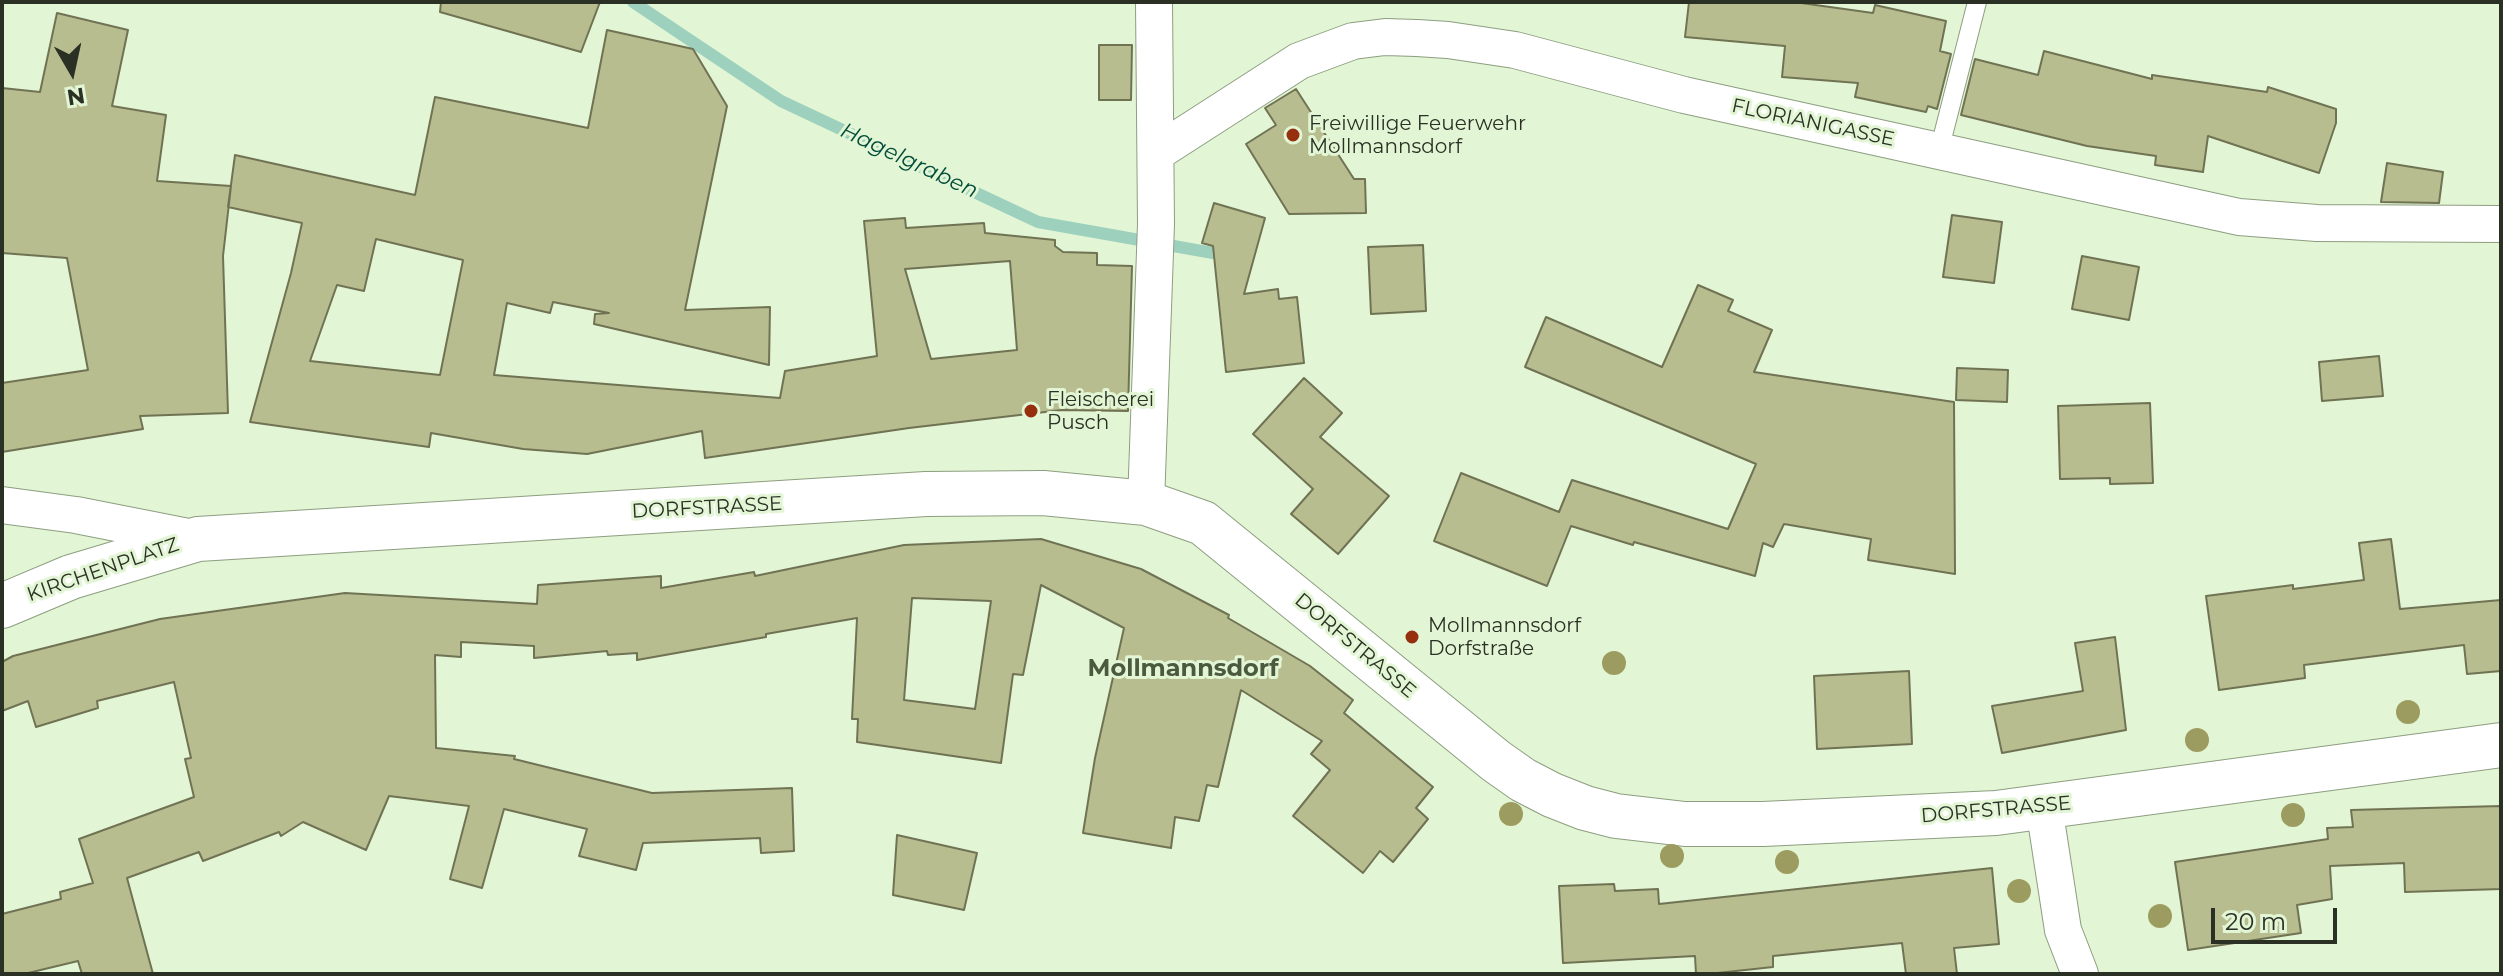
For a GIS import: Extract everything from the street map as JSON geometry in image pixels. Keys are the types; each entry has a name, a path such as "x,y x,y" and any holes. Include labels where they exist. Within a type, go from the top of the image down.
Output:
{"street":[{"path":"1146,503 1156,224 1154,2"},
{"name":"FLORIANIGASSE","path":"1156,153 1299,61 1353,41 1385,37 1448,40 1515,50 1684,95 2239,217 2317,223 2501,224"},
{"name":"DORFSTRASSE","path":"198,539 926,494 1043,493 1146,503 1203,523 1478,748 1523,780 1585,808 1650,821 1763,824 1952,816 2044,807 2501,745"},
{"name":"KIRCHENPLATZ","path":"2,505 76,515 198,539"},
{"name":"KIRCHENPLATZ","path":"2,606 71,577 198,539"},
{"path":"2044,807 2063,930 2080,974"}],"lane":[{"path":"1939,151 1977,2"}],"building":[{"path":"441,2 600,2 581,52 440,12"},
{"path":"1689,2 1794,2 1873,13 1875,5 1946,21 1940,51 1951,54 1937,109 1928,106 1926,112 1855,97 1858,83 1782,77 1785,46 1685,37"},
{"path":"57,13 128,30 112,106 166,115 157,181 231,186 223,256 228,413 140,416 143,429 2,452 2,383 88,370 67,258 2,253 2,88 40,92"},
{"path":"607,30 693,49 727,106 685,310 770,307 769,365 594,324 595,314 609,313 553,302 550,313 507,303 494,375 780,398 785,371 877,356 864,221 905,218 906,228 984,223 985,233 1055,240 1055,246 1063,252 1097,253 1097,265 1132,266 1128,411 1062,410 909,428 705,458 702,431 587,454 523,449 431,433 429,447 250,422 302,223 228,207 235,155 415,195 435,97 588,128","holes":["376,239 463,260 440,375 310,361 337,285 364,291","1010,261 1017,350 931,359 905,269"]},
{"path":"1099,45 1132,45 1131,100 1099,100"},
{"path":"2044,51 2152,79 2152,75 2267,92 2268,87 2336,109 2336,123 2319,173 2208,136 2203,172 2155,165 2156,156 2087,146 1961,115 1975,59 2038,75"},
{"path":"1296,89 1354,179 1365,179 1366,213 1289,214 1246,144 1276,125 1265,108"},
{"path":"2387,163 2443,172 2439,203 2381,202"},
{"path":"1214,203 1265,218 1244,294 1278,289 1279,299 1297,297 1304,363 1226,372 1213,246 1202,243"},
{"path":"1952,215 2002,222 1994,283 1943,277"},
{"path":"1423,245 1426,311 1371,314 1368,247"},
{"path":"2082,256 2139,267 2129,320 2072,309"},
{"path":"1698,285 1733,300 1728,311 1772,330 1754,372 1954,402 1955,574 1868,560 1871,539 1784,524 1773,547 1763,543 1755,576 1571,526 1547,586 1434,541 1461,473 1559,512 1572,480 1728,529 1756,464 1525,367 1546,317 1662,367"},
{"path":"2379,356 2383,396 2322,401 2319,362"},
{"path":"1957,368 2008,370 2007,402 1956,400"},
{"path":"1304,378 1342,413 1320,437 1389,496 1338,554 1291,514 1313,489 1253,434"},
{"path":"2150,403 2153,483 2110,484 2110,478 2060,479 2058,406"},
{"path":"1041,539 1141,569 1229,615 1228,618 1310,666 1353,700 1344,713 1433,787 1416,808 1428,819 1393,862 1380,851 1363,873 1293,816 1330,770 1311,754 1322,741 1241,690 1218,787 1207,785 1199,821 1175,817 1171,848 1083,833 1095,758 1124,628 1041,585 1023,675 1013,674 1001,763 857,742 858,719 852,719 857,618 637,660 637,653 608,655 607,651 534,658 534,646 461,642 461,657 435,655 436,748 515,756 514,759 652,793 792,788 794,851 761,853 760,838 643,843 636,870 579,856 587,829 504,809 482,888 450,879 469,806 389,796 366,850 303,822 281,836 279,832 203,861 199,852 127,878 153,974 82,974 78,961 24,974 2,974 2,914 61,899 60,892 93,883 79,839 194,797 185,759 191,758 174,682 97,701 98,708 36,727 28,701 2,711 2,662 13,656 160,619 345,593 537,604 538,585 661,576 661,588 754,572 755,576 904,545","holes":["912,598 991,601 975,709 904,700"]},
{"path":"2391,539 2400,609 2501,600 2501,671 2467,674 2464,645 2304,665 2305,678 2219,690 2206,596 2364,580 2359,543"},
{"path":"2115,637 2126,730 2002,753 1992,706 2083,691 2075,643"},
{"path":"1909,671 1912,744 1817,749 1814,676"},
{"path":"2501,806 2501,889 2405,892 2404,863 2330,866 2332,899 2297,905 2301,933 2188,950 2175,862 2328,839 2327,828 2353,827 2351,810"},
{"path":"897,835 977,853 964,910 893,895"},
{"path":"1992,868 1999,944 1954,948 1957,974 1906,974 1902,943 1773,956 1773,967 1708,974 1696,974 1695,956 1563,963 1559,886 1614,884 1615,891 1658,889 1659,904"}],"waterway":[{"name":"Hagelgraben","path":"633,2 781,101 1038,222 1213,253"}],"place":[{"name":"Freiwillige Feuerwehr Mollmannsdorf","path":"1293,135"},
{"name":"Fleischerei Pusch","path":"1031,411"},
{"name":"Mollmannsdorf Dorfstraße","path":"1412,637"}],"district":[{"name":"Mollmannsdorf","path":"1183,669"}]}
